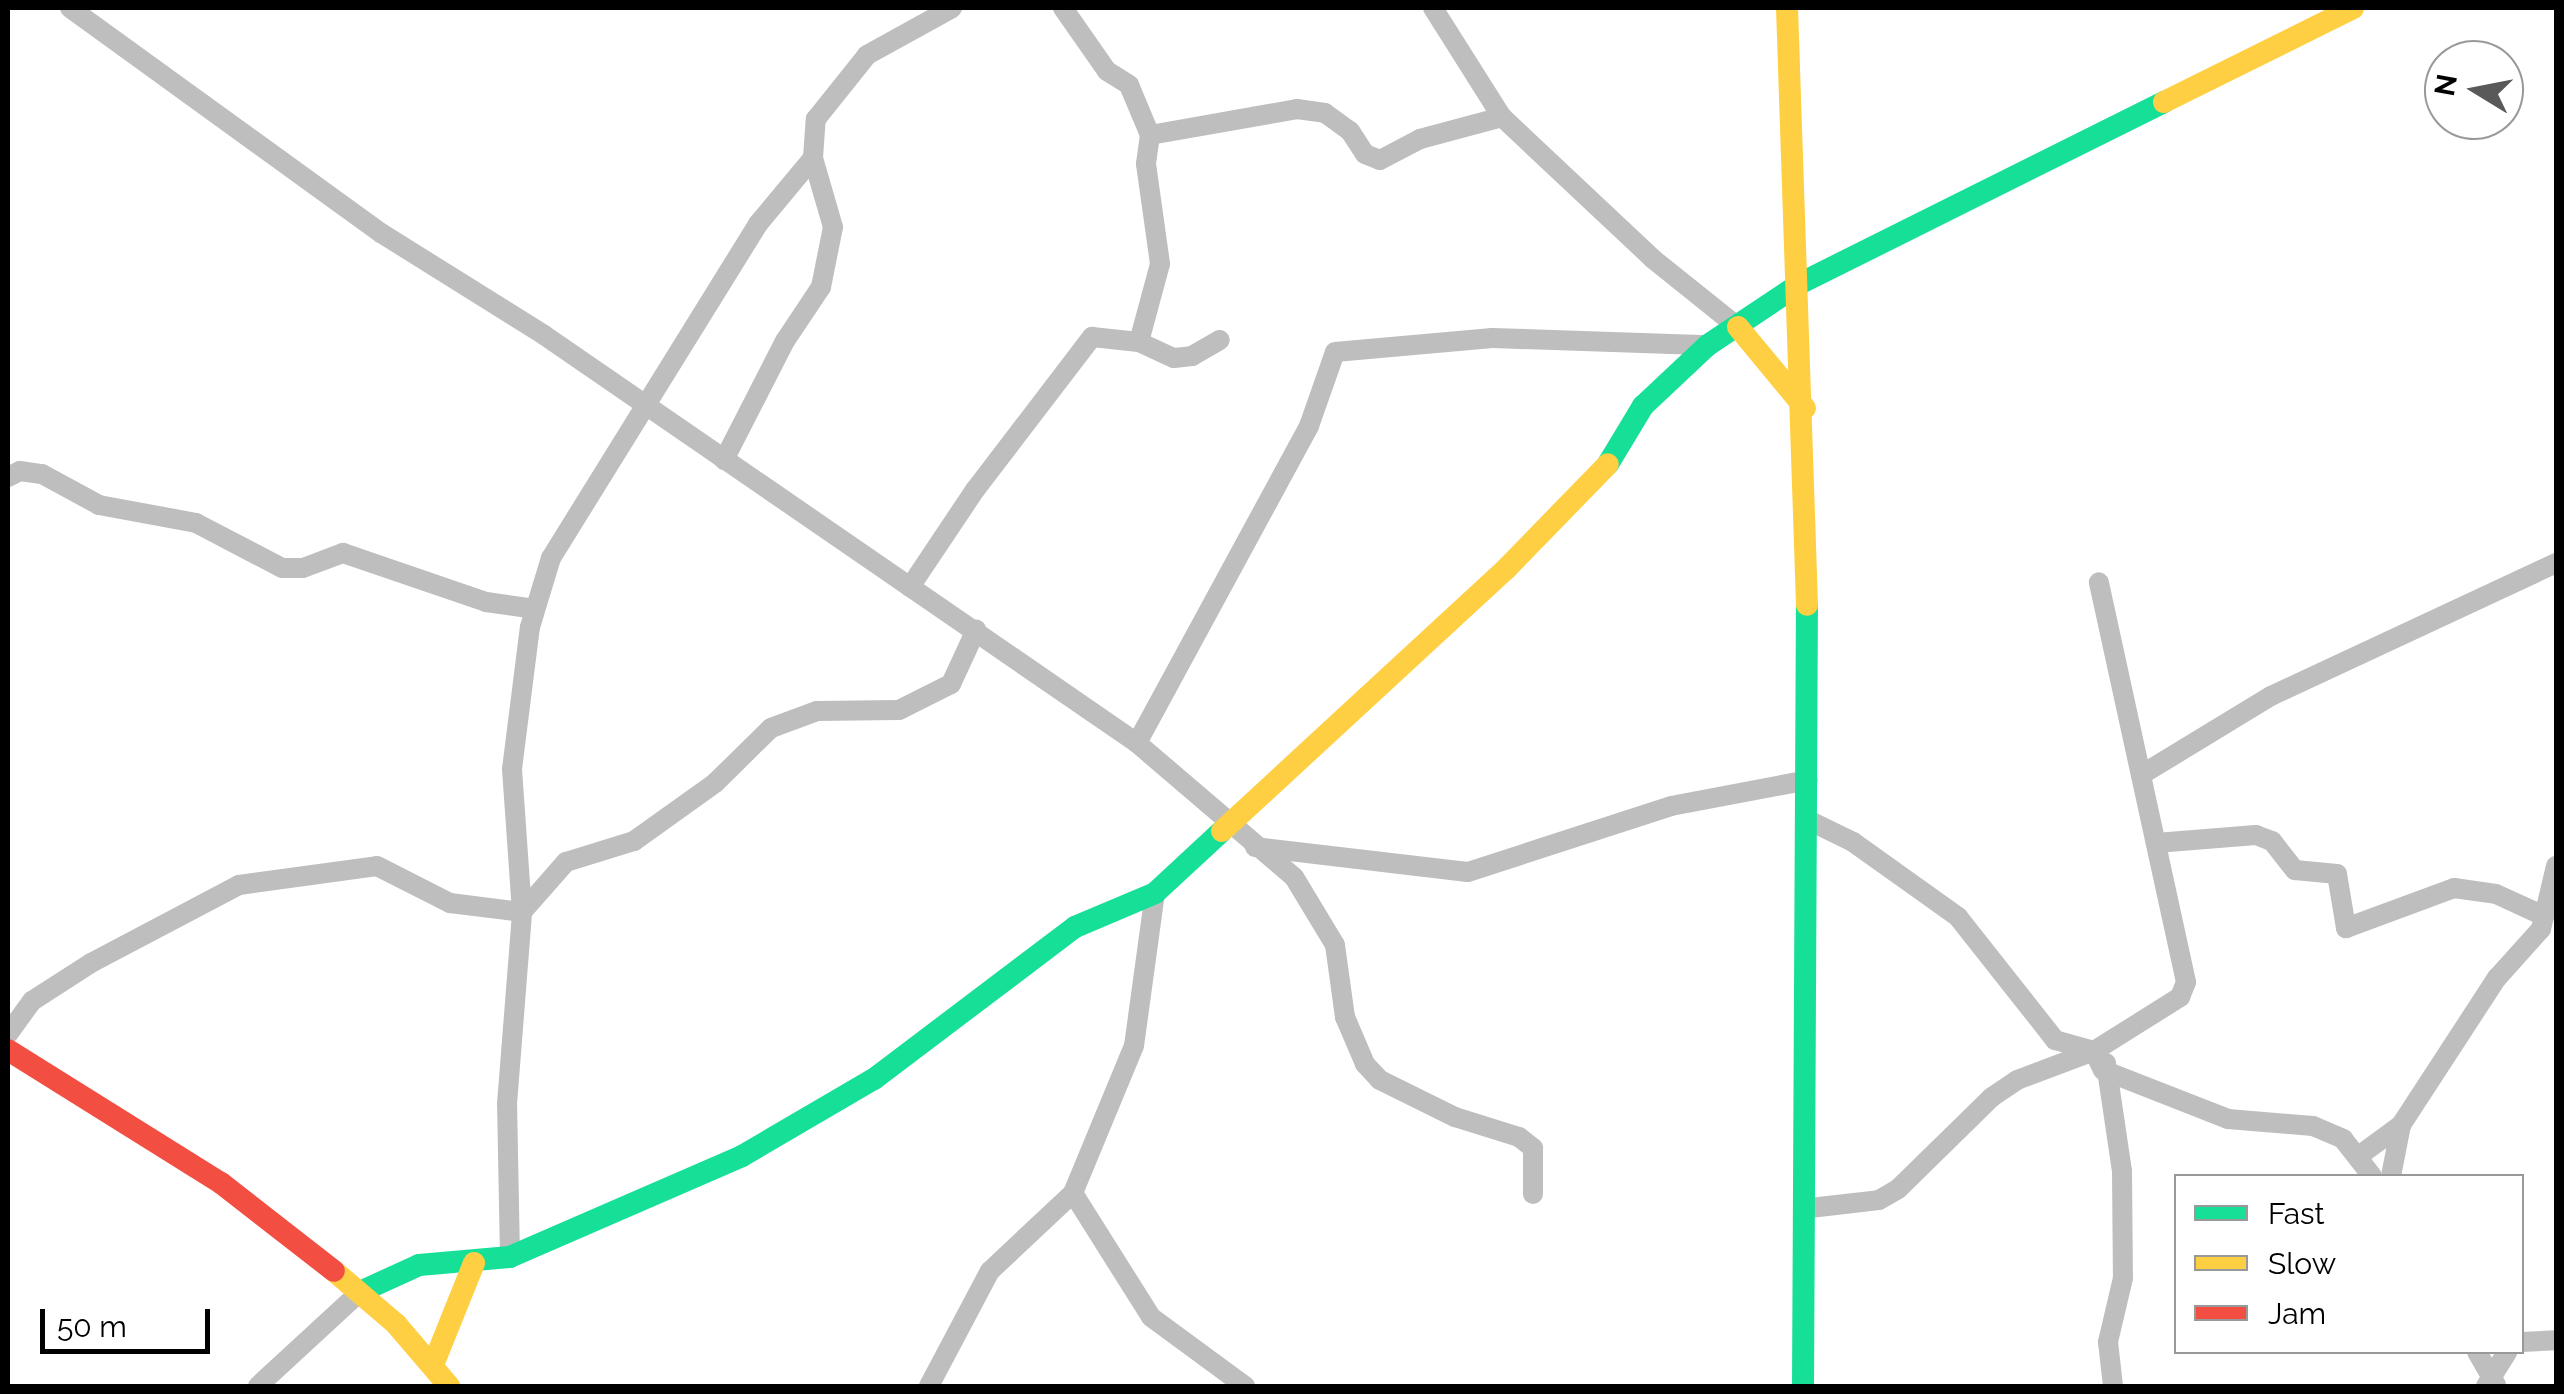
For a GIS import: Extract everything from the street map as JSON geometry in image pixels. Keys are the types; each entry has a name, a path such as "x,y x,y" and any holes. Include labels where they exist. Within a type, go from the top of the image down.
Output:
{"street":[{"path":"70,8 381,233 544,335 646,409 1138,743 1252,847 1294,876 1326,925 1345,1017 1365,1064 1380,1080 1454,1117 1520,1136 1533,1148 1533,1194"},
{"path":"724,460 784,340 821,287 833,214 814,158 816,119 867,55 952,8"},
{"path":"1063,8 1107,71 1130,85 1150,135 1146,164 1160,264 1139,342"},
{"path":"1433,8 1502,117 1652,259 1738,327 1805,408"},
{"path":"1787,8 1805,408 1810,821 1810,1208 1803,1386"},
{"path":"258,1386 360,1292 419,1265 510,1257 742,1156 874,1078 1075,927 1155,893 1226,822 1506,569 1612,459 1643,406 1708,345 1801,283 2354,8"},
{"path":"1150,135 1297,109 1325,113 1350,131 1364,154 1380,160 1420,139 1502,117"},
{"path":"510,1257 507,1104 522,912 512,770 535,609 551,558 758,224 814,158"},
{"path":"910,587 974,490 1092,338 1139,342 1174,358 1192,356 1220,340"},
{"path":"1138,743 1309,426 1335,352 1492,338 1708,345"},
{"path":"8,477 20,470 42,474 99,505 196,523 282,568 303,568 343,552 486,602 535,609"},
{"path":"2141,775 2271,696 2556,563"},
{"path":"1810,1208 1879,1200 1898,1189 1992,1098 2016,1080 2098,1060 2120,1035 2184,990 2099,582"},
{"path":"522,912 566,862 634,841 716,782 771,728 817,711 899,710 950,684 976,630"},
{"path":"1252,847 1468,872 1671,806 1808,780"},
{"path":"1810,821 1853,842 1958,917 2056,1040 2228,1119 2314,1126 2360,1156 2371,1174"},
{"path":"2156,844 2256,835 2272,841 2294,870 2337,874 2346,928 2454,888 2496,894 2544,916"},
{"path":"8,1034 32,1001 90,963 239,884 377,866 450,903 522,912"},
{"path":"2360,1156 2401,1125 2544,916 2556,866"},
{"path":"929,1386 990,1271 1073,1192 1134,1046 1155,893"},
{"path":"8,1050 221,1183 360,1292 433,1364 449,1386"},
{"path":"2098,1060 2122,1171 2122,1278 2108,1342 2113,1386"},
{"path":"2390,1174 2401,1125"},
{"path":"1073,1192 1143,1308 1245,1386"},
{"path":"433,1364 474,1263"},
{"path":"2524,1342 2556,1340"},
{"path":"2478,1354 2492,1383"},
{"path":"2492,1383 2505,1354"}],"traffic: fast":[{"path":"1608,464 1643,406 1708,345 1801,283 2164,102"},
{"path":"1803,1386 1807,605"},
{"path":"360,1292 419,1265 510,1257 742,1156 874,1079 1075,927 1155,893 1222,831"}],"traffic: slow":[{"path":"1787,8 1807,605"},
{"path":"2164,102 2353,8"},
{"path":"1738,327 1805,408"},
{"path":"1222,831 1506,569 1608,464"},
{"path":"433,1365 474,1263"},
{"path":"334,1271 396,1324 449,1386"}],"traffic: jam":[{"path":"8,1050 221,1183 334,1271"}]}
